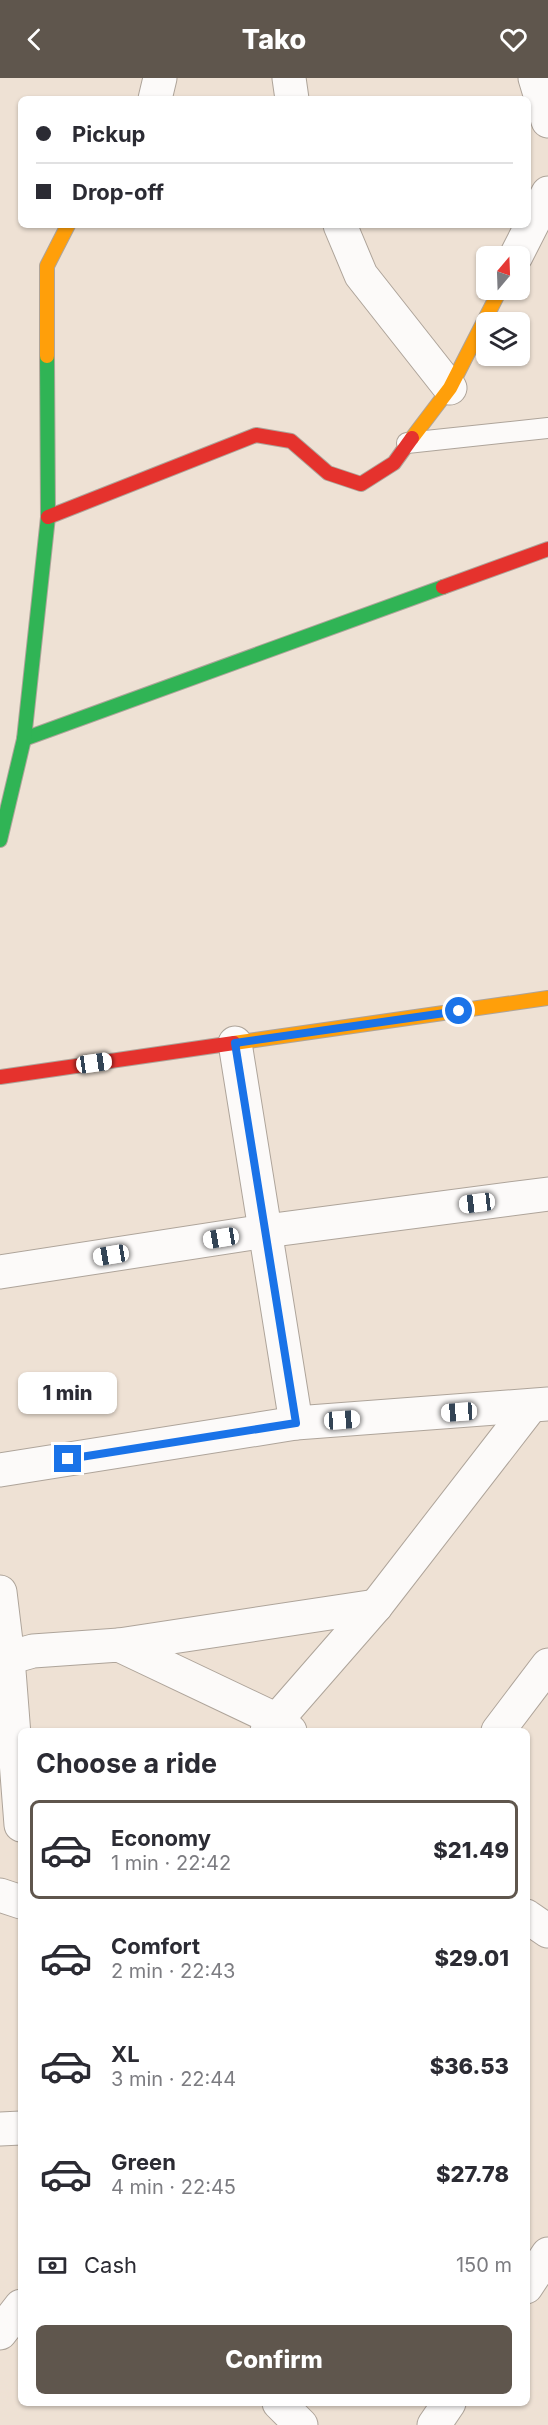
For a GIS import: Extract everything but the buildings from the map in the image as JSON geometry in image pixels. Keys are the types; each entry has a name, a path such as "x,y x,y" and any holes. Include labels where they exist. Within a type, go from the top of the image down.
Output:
{"street":[{"path":"156,96 160,78"},
{"path":"288,78 291,96"},
{"path":"535,78 548,121"},
{"path":"531,226 548,193"},
{"path":"0,840 24,740 48,517 46,266 66,228"},
{"path":"341,228 361,275 450,388"},
{"path":"521,246 530,228"},
{"path":"48,517 256,435 291,441 328,472 361,484 394,463 450,388 495,300"},
{"path":"24,740 548,549"},
{"path":"0,1077 548,998"},
{"path":"235,1043 296,1423"},
{"path":"0,1272 266,1231 548,1194"},
{"path":"0,1470 296,1423 539,1405"},
{"path":"119,1645 278,1727 539,1405"},
{"path":"0,1592 18,1795"},
{"path":"4,1656 33,1651 119,1645 376,1606"},
{"path":"500,1728 548,1665"},
{"path":"0,1895 18,1901"},
{"path":"530,1919 548,1931"},
{"path":"0,2129 18,2128"},
{"path":"530,2281 548,2254"},
{"path":"0,2333 18,2310"},
{"path":"282,2406 301,2425"},
{"path":"434,2425 447,2406"}],"lane":[{"path":"407,443 548,428"}],"traffic: fast":[{"path":"0,840 24,739 48,517 47,356"},
{"path":"24,739 443,587"}],"traffic: slow":[{"path":"47,356 47,266 66,228"},
{"path":"412,438 450,388 495,300"},
{"path":"234,1043 548,998"}],"traffic: jam":[{"path":"48,517 256,435 291,441 328,473 361,484 394,463 412,438"},
{"path":"443,587 548,549"},
{"path":"0,1077 234,1043"}],"route":[{"path":"68,1459 296,1423 235,1043 459,1011"}]}
